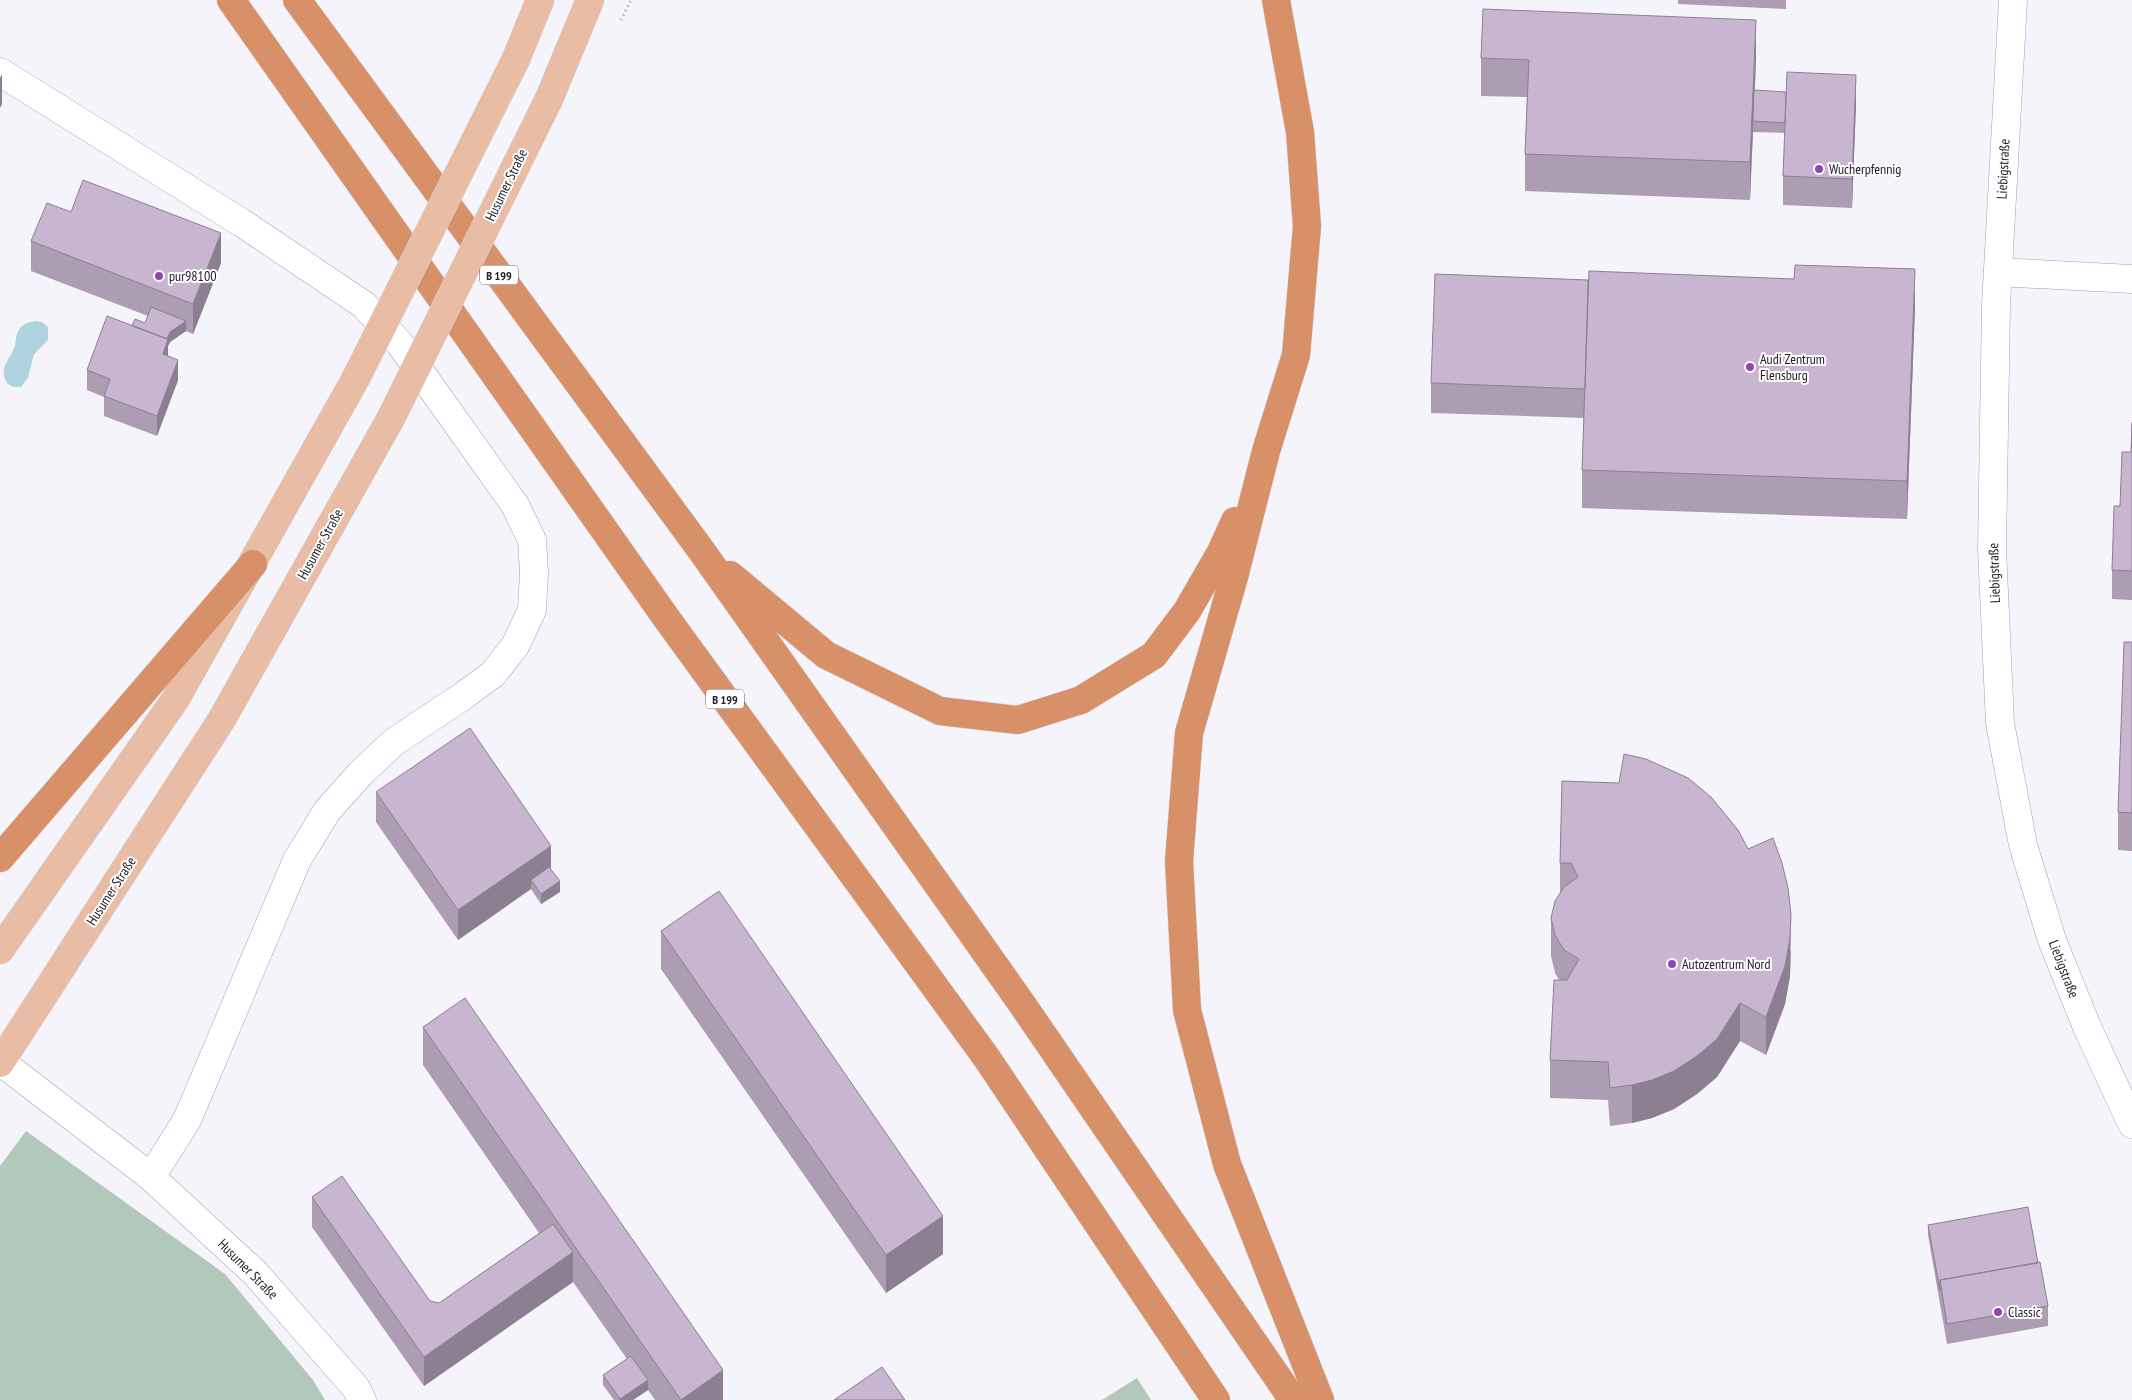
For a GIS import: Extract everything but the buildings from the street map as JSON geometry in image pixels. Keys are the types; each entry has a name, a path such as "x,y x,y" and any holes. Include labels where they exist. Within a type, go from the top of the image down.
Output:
{"highway":[{"name":"B 199","path":"297,0 701,550 1022,1004 1293,1400"},
{"path":"1276,0 1300,132 1307,226 1296,355 1266,451 1234,576 1189,733 1179,860 1187,1010 1227,1164 1320,1400"},
{"name":"B 199","path":"232,5 667,619 986,1057 1216,1400"},
{"path":"701,550 826,655 940,711 1018,720 1081,700 1154,655 1187,611 1221,552 1266,451"},
{"path":"0,858 253,564"}],"main road":[{"path":"0,950 176,700 356,378 516,59 540,0"},
{"name":"Husumer Straße","path":"0,1062 222,719 391,418 549,99 590,0"}],"street":[{"name":"Liebigstraße","path":"2013,0 1998,272 1992,549 2000,723 2023,845 2052,940 2087,1027 2132,1124"},
{"path":"0,72 242,223 364,305 407,353 514,505 532,540 534,572 532,610 515,646 493,674 464,696 394,742 360,774 327,811 297,860 187,1120 151,1177"},
{"path":"1998,272 2132,278"},
{"name":"Husumer Straße","path":"0,1062 151,1177 256,1274 356,1388 362,1400"}],"green space":[{"path":"26,1131 225,1274 313,1380 325,1400 0,1400 0,1166"},
{"path":"1137,1378 1151,1400 1102,1400"}],"water":[{"path":"36,321 42,322 48,327 48,340 34,354 28,378 21,387 12,386 5,379 4,370 15,346 16,336 19,329 23,326"}],"place":[{"name":"Wucherpfennig","path":"1819,169"},
{"name":"pur98100","path":"159,276"},
{"name":"Audi Zentrum Flensburg","path":"1750,367"},
{"name":"Autozentrum Nord","path":"1672,964"},
{"name":"Classic","path":"1998,1312"}]}
